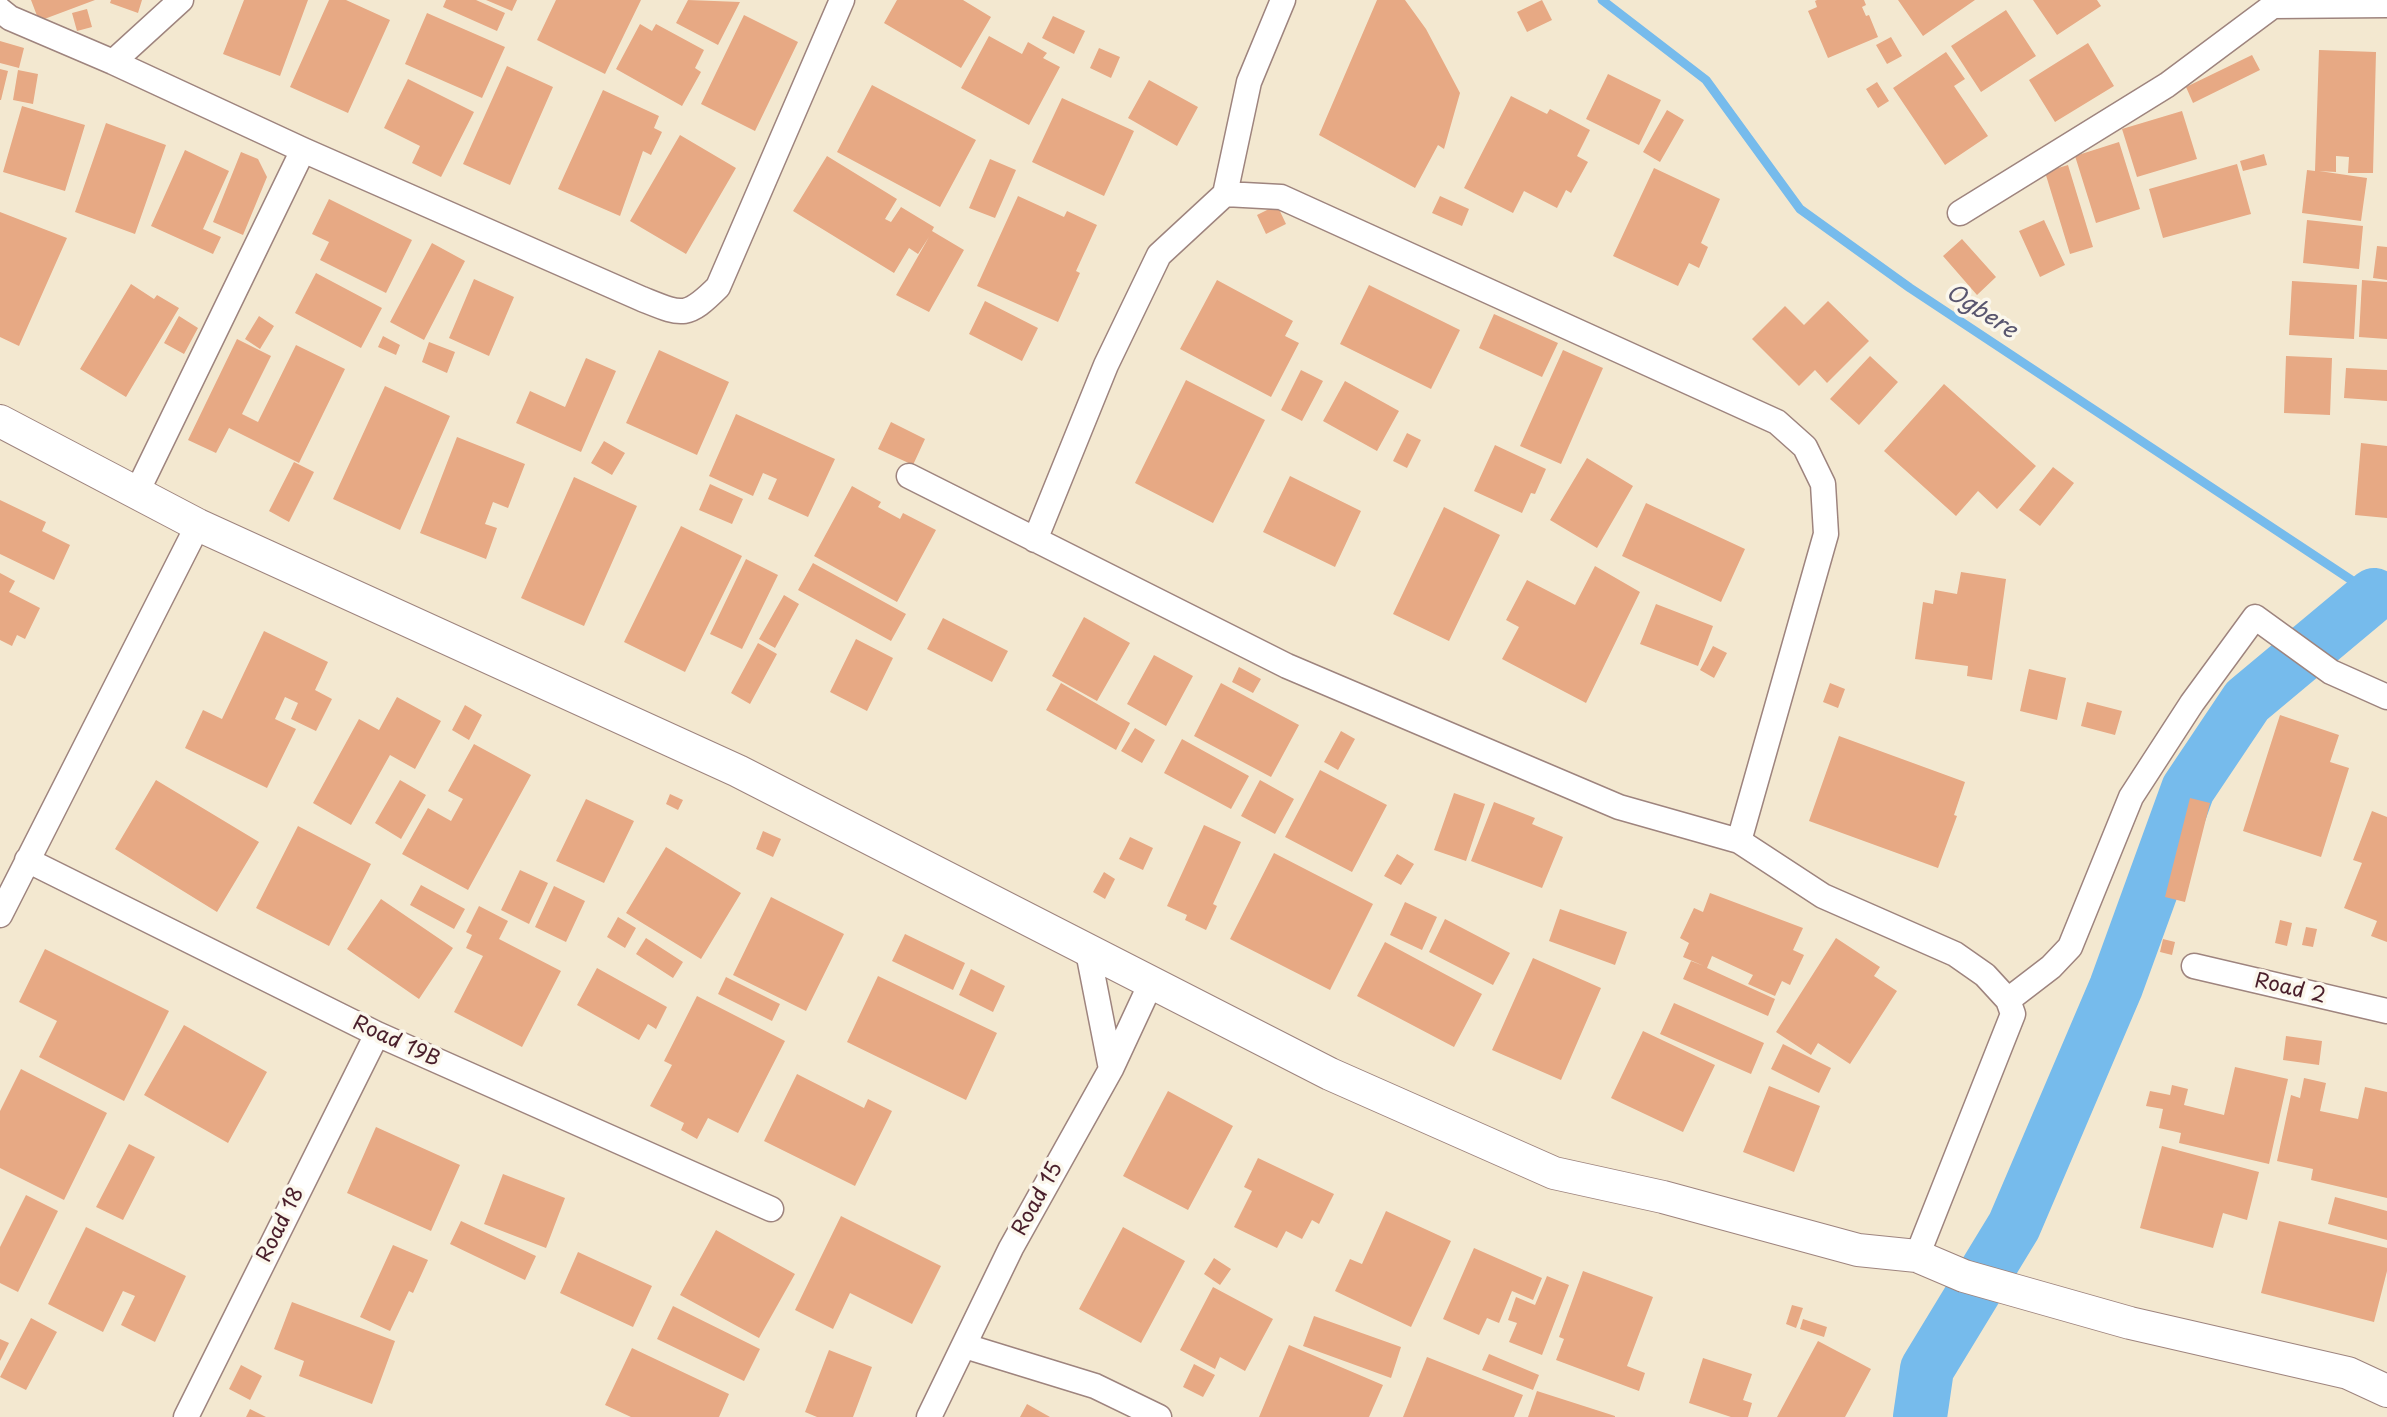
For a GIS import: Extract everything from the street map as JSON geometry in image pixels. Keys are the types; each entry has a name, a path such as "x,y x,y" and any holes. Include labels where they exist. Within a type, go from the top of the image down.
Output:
{"street":[{"path":"113,62 181,0"},
{"path":"0,10 10,18 113,62 303,150 678,313 699,306 719,287 842,0"},
{"path":"1035,540 1106,365 1159,255 1225,194 1249,82 1283,0"},
{"path":"1960,213 2167,85 2279,3 2387,5"},
{"path":"135,494 303,150"},
{"path":"1225,194 1281,197 1777,422 1805,447 1823,484 1826,534 1739,841"},
{"path":"0,421 198,525 738,771 1330,1074 1554,1173 1663,1197 1858,1251 1930,1262 1964,1276 2130,1322 2348,1373 2387,1391"},
{"path":"909,476 1300,671 1619,807 1739,841 1823,895 1955,954 1985,975 2008,1000 2013,1014 1930,1262"},
{"path":"0,915 198,525"},
{"path":"2008,1000 2051,967 2070,947 2131,797 2192,703 2255,617 2331,672 2387,697"},
{"name":"Road 19B","path":"27,860 377,1034 771,1209"},
{"path":"1088,952 1111,1069"},
{"name":"Road 2","path":"2194,966 2387,1012"},
{"name":"Road 15","path":"929,1417 1011,1248 1111,1069 1151,983"},
{"name":"Road 18","path":"186,1417 377,1034"},
{"path":"965,1346 1095,1386 1159,1417"}],"building":[{"path":"31,0 95,0 39,21"},
{"path":"111,0 142,0 138,13 110,3"},
{"path":"244,0 308,0 280,76 223,54"},
{"path":"329,0 346,0 390,20 348,113 290,87"},
{"path":"446,0 476,0 505,13 497,31 443,7"},
{"path":"486,0 517,0 512,11"},
{"path":"556,0 641,0 605,74 537,40"},
{"path":"688,0 740,2 718,45 676,23"},
{"path":"897,0 963,0 991,17 961,68 884,23"},
{"path":"1377,0 1405,0 1426,29 1460,93 1444,149 1438,145 1415,188 1319,135"},
{"path":"1542,0 1552,20 1527,32 1517,12"},
{"path":"1817,0 1864,0 1866,5 1862,7 1866,16 1869,15 1878,37 1828,58 1808,11 1817,7"},
{"path":"1898,0 1975,0 1923,36"},
{"path":"2033,0 2097,0 2101,6 2057,35"},
{"path":"87,9 92,27 77,31 72,13"},
{"path":"2006,10 2036,56 1981,92 1951,46"},
{"path":"427,13 505,47 482,98 405,64"},
{"path":"744,15 798,42 755,131 701,104"},
{"path":"1053,16 1085,31 1074,54 1042,38"},
{"path":"640,24 652,31 656,24 704,50 695,68 701,72 682,106 616,69"},
{"path":"989,36 1022,54 1028,42 1047,53 1043,58 1060,67 1029,125 961,88"},
{"path":"1891,37 1902,56 1887,64 1876,45"},
{"path":"0,41 24,48 19,68 0,63"},
{"path":"2088,43 2114,86 2055,122 2029,80"},
{"path":"1099,48 1120,57 1111,78 1090,68"},
{"path":"2319,50 2376,52 2373,173 2348,173 2349,157 2336,156 2336,172 2319,171 2367,178 2361,221 2302,213 2307,170 2315,171"},
{"path":"1946,52 1965,79 1954,86 1988,136 1945,165 1893,88"},
{"path":"2252,55 2260,70 2193,103 2186,87"},
{"path":"507,66 553,87 510,185 463,164"},
{"path":"0,69 8,71 1,100 0,100"},
{"path":"18,70 38,74 33,104 13,100"},
{"path":"1608,74 1661,100 1639,145 1586,119"},
{"path":"408,79 474,112 441,177 412,163 420,146 384,128"},
{"path":"1149,80 1198,107 1177,146 1128,118"},
{"path":"1877,82 1889,101 1878,108 1866,89"},
{"path":"872,85 976,140 940,207 837,152"},
{"path":"603,90 659,116 654,128 662,132 651,155 643,151 620,216 558,189"},
{"path":"1511,96 1547,114 1550,109 1590,130 1577,156 1588,162 1571,193 1566,190 1557,208 1524,191 1513,213 1464,188"},
{"path":"1062,98 1134,131 1104,196 1032,162"},
{"path":"22,106 85,125 65,191 3,172"},
{"path":"1667,110 1684,120 1660,162 1643,152"},
{"path":"2182,111 2197,159 2137,177 2122,129"},
{"path":"106,123 166,145 135,234 75,212"},
{"path":"680,135 736,168 686,254 630,221"},
{"path":"2119,142 2140,209 2096,223 2075,156"},
{"path":"185,150 229,171 203,229 221,237 213,254 151,226"},
{"path":"241,152 258,159 267,177 243,235 213,222"},
{"path":"2264,154 2267,165 2243,171 2240,161"},
{"path":"827,156 897,199 885,219 891,222 901,207 934,227 932,231 964,250 929,312 896,295 929,237 918,254 909,248 894,273 793,211"},
{"path":"990,159 1016,170 995,218 969,208"},
{"path":"2237,164 2251,214 2163,238 2149,189"},
{"path":"2068,165 2093,247 2070,254 2045,172"},
{"path":"1654,168 1720,199 1701,243 1708,247 1699,268 1689,263 1678,286 1613,256"},
{"path":"1018,196 1064,217 1067,211 1097,225 1076,271 1080,273 1058,322 977,286"},
{"path":"1440,196 1469,209 1462,226 1432,213"},
{"path":"329,199 412,240 386,293 320,260 329,242 312,234"},
{"path":"1277,205 1286,224 1266,234 1257,215"},
{"path":"0,212 67,238 19,346 0,337"},
{"path":"2044,220 2065,265 2040,277 2019,231"},
{"path":"2307,220 2363,226 2359,269 2303,263"},
{"path":"1962,239 1996,277 1977,295 1943,256"},
{"path":"432,243 465,261 424,340 390,322"},
{"path":"2377,246 2387,247 2387,280 2373,278"},
{"path":"316,273 382,308 361,348 295,313"},
{"path":"474,279 514,297 489,356 449,338"},
{"path":"1217,280 1293,321 1285,336 1299,343 1271,397 1180,349"},
{"path":"2362,280 2387,282 2387,339 2359,337"},
{"path":"2292,281 2357,285 2354,339 2289,335"},
{"path":"131,284 154,299 157,295 179,308 126,397 80,369"},
{"path":"1369,285 1460,330 1431,389 1340,344"},
{"path":"985,301 1038,328 1022,361 969,334"},
{"path":"1828,301 1869,341 1827,383 1815,370 1799,386 1752,339 1785,306 1804,325"},
{"path":"1494,314 1558,343 1542,377 1479,348"},
{"path":"179,316 198,328 184,354 164,343"},
{"path":"259,316 274,326 260,349 245,339"},
{"path":"383,336 400,345 396,355 378,347"},
{"path":"237,339 271,356 242,414 258,422 296,345 345,369 299,463 229,428 216,453 188,440"},
{"path":"429,342 455,352 447,373 422,362"},
{"path":"659,350 729,382 697,455 626,423"},
{"path":"1563,350 1603,368 1561,464 1520,446"},
{"path":"1870,356 1898,382 1859,425 1830,399"},
{"path":"2286,356 2332,358 2330,415 2284,413"},
{"path":"586,358 616,371 581,452 516,423 530,391 565,407"},
{"path":"2346,368 2387,370 2387,401 2344,398"},
{"path":"1301,370 1323,381 1302,421 1281,410"},
{"path":"1186,380 1265,420 1213,523 1135,483"},
{"path":"1345,381 1399,411 1377,451 1323,421"},
{"path":"1944,384 2036,466 1997,509 1978,491 1956,516 1884,451"},
{"path":"385,386 450,416 400,530 333,499"},
{"path":"736,414 835,459 808,517 768,499 777,479 763,473 753,496 709,476"},
{"path":"891,422 925,439 913,465 878,449"},
{"path":"1407,433 1421,440 1407,468 1393,461"},
{"path":"457,437 525,464 508,508 493,502 485,524 497,528 486,559 420,533"},
{"path":"604,441 625,453 612,475 591,463"},
{"path":"2361,443 2387,446 2387,518 2355,515"},
{"path":"1495,445 1546,469 1535,494 1531,493 1522,513 1474,491"},
{"path":"1587,458 1633,486 1597,548 1550,520"},
{"path":"294,462 314,472 289,522 269,511"},
{"path":"2053,467 2074,483 2040,526 2019,510"},
{"path":"1290,476 1361,511 1335,567 1263,532"},
{"path":"574,477 637,506 584,626 521,598"},
{"path":"710,484 743,499 732,524 699,510"},
{"path":"852,486 881,502 878,507 900,519 903,513 936,530 897,602 814,556"},
{"path":"0,500 46,522 42,531 70,545 54,580 0,554"},
{"path":"1646,503 1745,549 1721,602 1622,556"},
{"path":"1444,507 1500,535 1449,641 1393,614"},
{"path":"681,526 742,556 685,672 624,642"},
{"path":"746,559 778,575 742,649 710,634"},
{"path":"813,563 906,614 891,641 798,590"},
{"path":"1595,566 1640,592 1586,703 1502,659 1519,627 1506,620 1527,580 1575,605"},
{"path":"1961,572 2006,579 1992,680 1967,676 1968,666 1915,659 1923,602 1933,604 1935,590 1957,594"},
{"path":"0,573 15,581 9,592 40,608 25,639 17,635 12,646 0,640"},
{"path":"784,595 799,604 775,648 759,639"},
{"path":"1656,604 1713,626 1698,666 1640,644"},
{"path":"1084,617 1130,643 1097,701 1052,676"},
{"path":"943,618 1008,651 992,682 927,649"},
{"path":"264,631 328,662 315,690 332,699 316,731 291,719 298,703 285,697 275,719 296,729 267,788 185,748 203,710 222,719"},
{"path":"856,639 893,658 867,711 830,692"},
{"path":"758,643 777,654 750,704 731,693"},
{"path":"1713,646 1727,653 1714,678 1700,670"},
{"path":"1154,655 1193,676 1166,726 1127,704"},
{"path":"1239,667 1261,679 1253,693 1232,682"},
{"path":"2029,669 2066,678 2057,720 2020,711"},
{"path":"1061,683 1130,723 1116,750 1046,710"},
{"path":"1221,683 1299,725 1271,777 1194,736"},
{"path":"1830,683 1845,689 1838,708 1823,702"},
{"path":"397,697 441,721 415,769 390,755 351,825 313,803 359,719 379,730"},
{"path":"2087,702 2122,711 2115,735 2081,726"},
{"path":"465,705 482,715 469,740 452,730"},
{"path":"2280,715 2339,735 2330,762 2349,768 2321,857 2243,831"},
{"path":"1135,728 1155,740 1142,763 1121,751"},
{"path":"1341,731 1355,739 1338,770 1324,762"},
{"path":"1839,736 1965,782 1954,815 1957,816 1938,868 1809,821"},
{"path":"1182,739 1249,776 1231,809 1164,773"},
{"path":"474,744 531,775 468,890 402,854 428,808 451,821 463,799 448,791"},
{"path":"1320,770 1387,805 1352,872 1285,837"},
{"path":"156,780 259,842 217,912 115,849"},
{"path":"400,780 426,795 401,839 375,823"},
{"path":"1260,780 1294,799 1275,834 1241,816"},
{"path":"1454,793 1485,804 1466,861 1434,850"},
{"path":"670,794 683,800 678,810 666,804"},
{"path":"2190,798 2210,803 2185,902 2165,897"},
{"path":"586,799 634,821 604,883 556,861"},
{"path":"1494,802 1535,818 1532,824 1563,837 1542,888 1471,861"},
{"path":"2372,811 2387,817 2387,942 2371,936 2377,921 2344,908 2362,863 2353,860"},
{"path":"1204,825 1241,842 1213,904 1217,906 1206,930 1185,920 1187,915 1167,906"},
{"path":"298,826 371,864 329,946 256,908"},
{"path":"763,831 781,839 773,857 756,849"},
{"path":"1130,837 1153,848 1143,870 1119,859"},
{"path":"666,847 741,893 701,959 626,913"},
{"path":"1274,853 1373,904 1330,990 1230,939"},
{"path":"1397,854 1414,864 1401,885 1384,876"},
{"path":"520,870 548,883 529,924 501,910"},
{"path":"1104,872 1115,879 1105,899 1093,892"},
{"path":"421,885 465,909 454,929 410,905"},
{"path":"554,886 585,901 566,942 535,927"},
{"path":"1710,893 1803,928 1793,950 1804,955 1790,985 1782,981 1775,996 1748,984 1753,975 1712,956 1707,968 1775,999 1768,1016 1683,979 1691,961 1704,966 1683,957 1689,943 1680,938 1694,908 1703,912"},
{"path":"771,897 844,934 806,1011 733,975"},
{"path":"381,899 453,948 419,999 347,949"},
{"path":"1405,902 1437,917 1422,950 1390,935"},
{"path":"479,906 508,921 499,939 561,971 522,1047 454,1012 483,956 466,948 472,935 466,932"},
{"path":"1560,909 1627,932 1615,965 1549,941"},
{"path":"618,917 636,928 625,948 607,937"},
{"path":"1445,919 1510,953 1493,985 1429,952"},
{"path":"2280,920 2292,923 2287,946 2275,943"},
{"path":"2306,927 2317,929 2313,947 2302,945"},
{"path":"905,934 965,963 953,990 892,961"},
{"path":"646,938 683,962 673,978 636,954"},
{"path":"1836,938 1880,967 1874,976 1897,991 1850,1064 1818,1043 1811,1055 1776,1032"},
{"path":"2163,939 2175,942 2172,955 2160,952"},
{"path":"1385,942 1482,994 1454,1047 1357,996"},
{"path":"45,949 169,1011 124,1101 39,1057 57,1021 19,1002"},
{"path":"1533,958 1601,988 1561,1080 1492,1050"},
{"path":"597,968 667,1007 656,1029 648,1024 639,1040 577,1005"},
{"path":"971,969 1005,986 993,1012 959,995"},
{"path":"878,976 997,1033 966,1100 847,1042"},
{"path":"726,977 780,1004 772,1021 718,994"},
{"path":"697,996 785,1041 738,1133 708,1118 697,1139 681,1130 684,1123 650,1106 672,1065 664,1061"},
{"path":"1674,1003 1764,1043 1751,1074 1660,1034"},
{"path":"184,1025 267,1072 228,1143 144,1095"},
{"path":"1643,1031 1715,1065 1683,1132 1611,1098"},
{"path":"2286,1036 2322,1041 2319,1065 2283,1060"},
{"path":"1783,1044 1831,1068 1819,1093 1771,1069"},
{"path":"2235,1067 2288,1079 2269,1164 2179,1143 2181,1133 2159,1128 2163,1109 2146,1106 2150,1091 2170,1095 2172,1085 2188,1089 2184,1105 2224,1115"},
{"path":"21,1069 107,1113 64,1200 0,1168 0,1111"},
{"path":"797,1074 864,1108 868,1099 892,1111 855,1186 764,1141"},
{"path":"2304,1078 2326,1083 2320,1111 2358,1119 2365,1087 2387,1092 2387,1198 2311,1180 2313,1169 2277,1161 2291,1095 2300,1098"},
{"path":"1769,1086 1820,1106 1794,1172 1743,1152"},
{"path":"1168,1091 1233,1126 1188,1210 1123,1176"},
{"path":"376,1127 460,1165 431,1231 347,1193"},
{"path":"129,1144 155,1157 123,1220 96,1207"},
{"path":"2162,1146 2259,1172 2247,1220 2223,1213 2213,1248 2140,1228"},
{"path":"1258,1158 1334,1194 1319,1224 1312,1220 1302,1239 1286,1231 1277,1248 1234,1227 1252,1191 1244,1187"},
{"path":"503,1174 565,1198 546,1248 484,1224"},
{"path":"26,1195 58,1211 18,1292 0,1283 0,1247"},
{"path":"2335,1197 2387,1211 2387,1240 2328,1224"},
{"path":"1386,1211 1451,1241 1411,1327 1335,1291 1350,1259 1362,1264"},
{"path":"841,1216 941,1266 912,1324 850,1293 833,1329 795,1310"},
{"path":"461,1221 536,1256 525,1280 450,1244"},
{"path":"2279,1221 2387,1248 2387,1271 2374,1322 2261,1293"},
{"path":"86,1227 186,1276 155,1342 121,1325 135,1296 123,1291 103,1332 48,1304"},
{"path":"1123,1227 1185,1261 1141,1343 1079,1309"},
{"path":"716,1230 795,1274 759,1338 680,1295"},
{"path":"393,1245 428,1260 413,1293 409,1291 390,1331 360,1317"},
{"path":"1474,1248 1542,1278 1533,1300 1512,1291 1499,1323 1487,1318 1479,1335 1443,1319"},
{"path":"578,1252 652,1286 633,1327 560,1293"},
{"path":"1214,1258 1231,1269 1220,1285 1204,1274"},
{"path":"1583,1271 1653,1297 1627,1366 1645,1373 1639,1391 1556,1360 1564,1339 1559,1337"},
{"path":"1547,1276 1569,1285 1542,1355 1509,1342 1517,1323 1508,1320 1516,1297 1535,1305"},
{"path":"1213,1287 1273,1319 1245,1371 1220,1357 1215,1369 1180,1350"},
{"path":"292,1302 395,1341 372,1404 299,1376 304,1361 274,1349"},
{"path":"1792,1305 1803,1308 1796,1328 1786,1324"},
{"path":"673,1306 760,1349 744,1381 657,1339"},
{"path":"1314,1316 1401,1347 1391,1378 1303,1346"},
{"path":"31,1318 57,1332 26,1390 0,1377"},
{"path":"1803,1319 1827,1327 1824,1337 1800,1329"},
{"path":"0,1339 9,1343 0,1361"},
{"path":"1818,1341 1871,1369 1845,1417 1777,1417"},
{"path":"1289,1345 1383,1385 1369,1417 1259,1417"},
{"path":"632,1348 729,1394 719,1417 631,1417 605,1405"},
{"path":"829,1350 872,1367 853,1417 817,1417 805,1412"},
{"path":"1489,1354 1539,1375 1533,1390 1482,1370"},
{"path":"1427,1357 1523,1395 1514,1417 1403,1417"},
{"path":"1703,1358 1752,1374 1743,1400 1752,1403 1748,1417 1731,1417 1689,1403"},
{"path":"1194,1364 1215,1375 1203,1397 1183,1387"},
{"path":"241,1365 262,1376 250,1400 229,1389"},
{"path":"1537,1391 1615,1416 1615,1417 1528,1417"},
{"path":"1027,1404 1050,1417 1020,1417"},
{"path":"250,1409 266,1417 246,1417"}],"waterway":[{"name":"Ogbere","path":"1602,0 1706,80 1800,209 1910,288 2374,595 2387,590"},
{"path":"1920,1417 1927,1369 2014,1226 2116,987 2188,789 2247,701 2374,595"}]}
